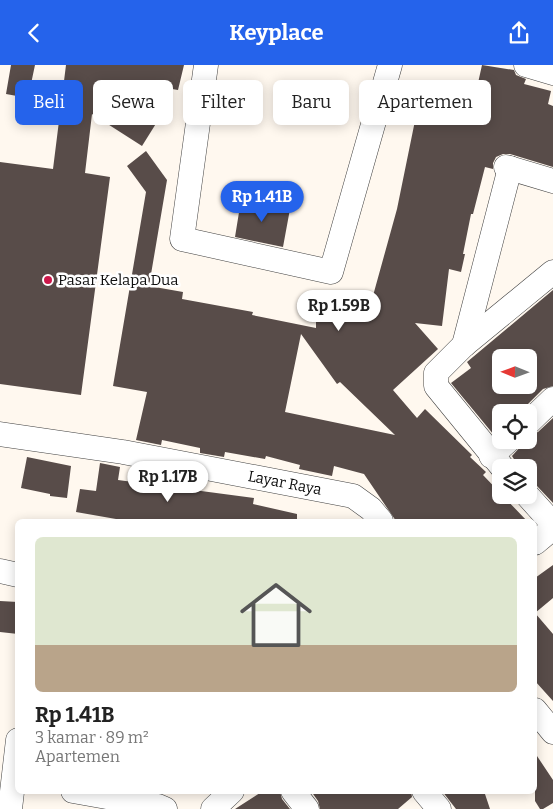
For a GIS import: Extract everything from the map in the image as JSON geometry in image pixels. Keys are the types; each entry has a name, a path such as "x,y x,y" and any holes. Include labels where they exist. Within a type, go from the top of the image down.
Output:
{"street":[{"path":"206,65 182,239 331,272 390,65"},
{"path":"526,65 553,73"},
{"path":"464,345 508,168 553,181"},
{"path":"494,459 436,386 436,373 464,345 553,272"},
{"path":"537,414 553,399"},
{"name":"Layar Raya","path":"0,434 123,453 353,496 371,509 379,519"},
{"path":"535,504 553,526 537,541"},
{"path":"0,571 15,574"},
{"path":"537,712 553,732"},
{"path":"10,809 10,780 15,755"},
{"path":"91,794 158,806 165,809"},
{"path":"212,809 229,794"},
{"path":"296,794 308,809"},
{"path":"426,794 439,809"}],"building":[{"path":"11,65 35,65 32,80 15,80 15,96 6,94"},
{"name":"Pasar Kelapa Dua","path":"66,65 184,65 178,90 173,89 173,80 93,80 93,115 85,173 110,177 81,395 0,384 0,162 53,169 58,125 83,125 83,80 64,80"},
{"path":"482,65 514,70 516,75 526,79 524,84 551,91 548,104 553,106 553,167 510,154 503,154 496,157 493,169 485,167 473,214 471,214 461,272 449,269 442,326 415,323 438,349 393,390 417,418 425,409 472,455 470,457 486,472 483,475 492,484 492,504 511,504 525,519 395,519 364,474 334,466 332,476 299,469 300,465 266,456 265,459 225,452 224,457 200,453 200,448 162,440 161,445 136,440 147,392 113,386 146,192 127,166 146,151 167,180 149,286 183,292 182,299 253,312 252,315 316,328 316,317 347,318 348,302 371,303 397,209 414,125 491,125 491,80 479,80","holes":["301,334 337,384 340,382 395,435 285,412"]},
{"name":"Pasar Kelapa Dua","path":"109,125 155,125 142,146"},
{"path":"241,200 290,209 283,247 235,237"},
{"path":"553,290 553,386 543,389 538,394 528,404 492,404 492,433 451,383 471,368 467,362"},
{"path":"553,418 553,503 537,486 537,459 514,459 512,456 518,449 537,449 538,432"},
{"path":"27,457 71,466 67,498 50,496 50,494 21,488"},
{"path":"100,463 120,467 118,480 254,498 253,504 297,514 297,519 116,519 76,512 80,489 96,491"},
{"path":"553,565 553,598 537,611 537,577"},
{"path":"0,601 15,602 15,634 0,632"},
{"path":"537,615 553,634 553,701 537,683"},
{"path":"537,756 553,780 553,803 540,809 535,801 535,794 537,794"},
{"path":"258,794 281,794 282,799 290,809 235,809"},
{"path":"313,794 412,794 412,797 398,809 320,809 318,801"},
{"path":"444,794 485,794 490,809 456,809"}],"place":[{"name":"Pasar Kelapa Dua","path":"48,280"}]}
